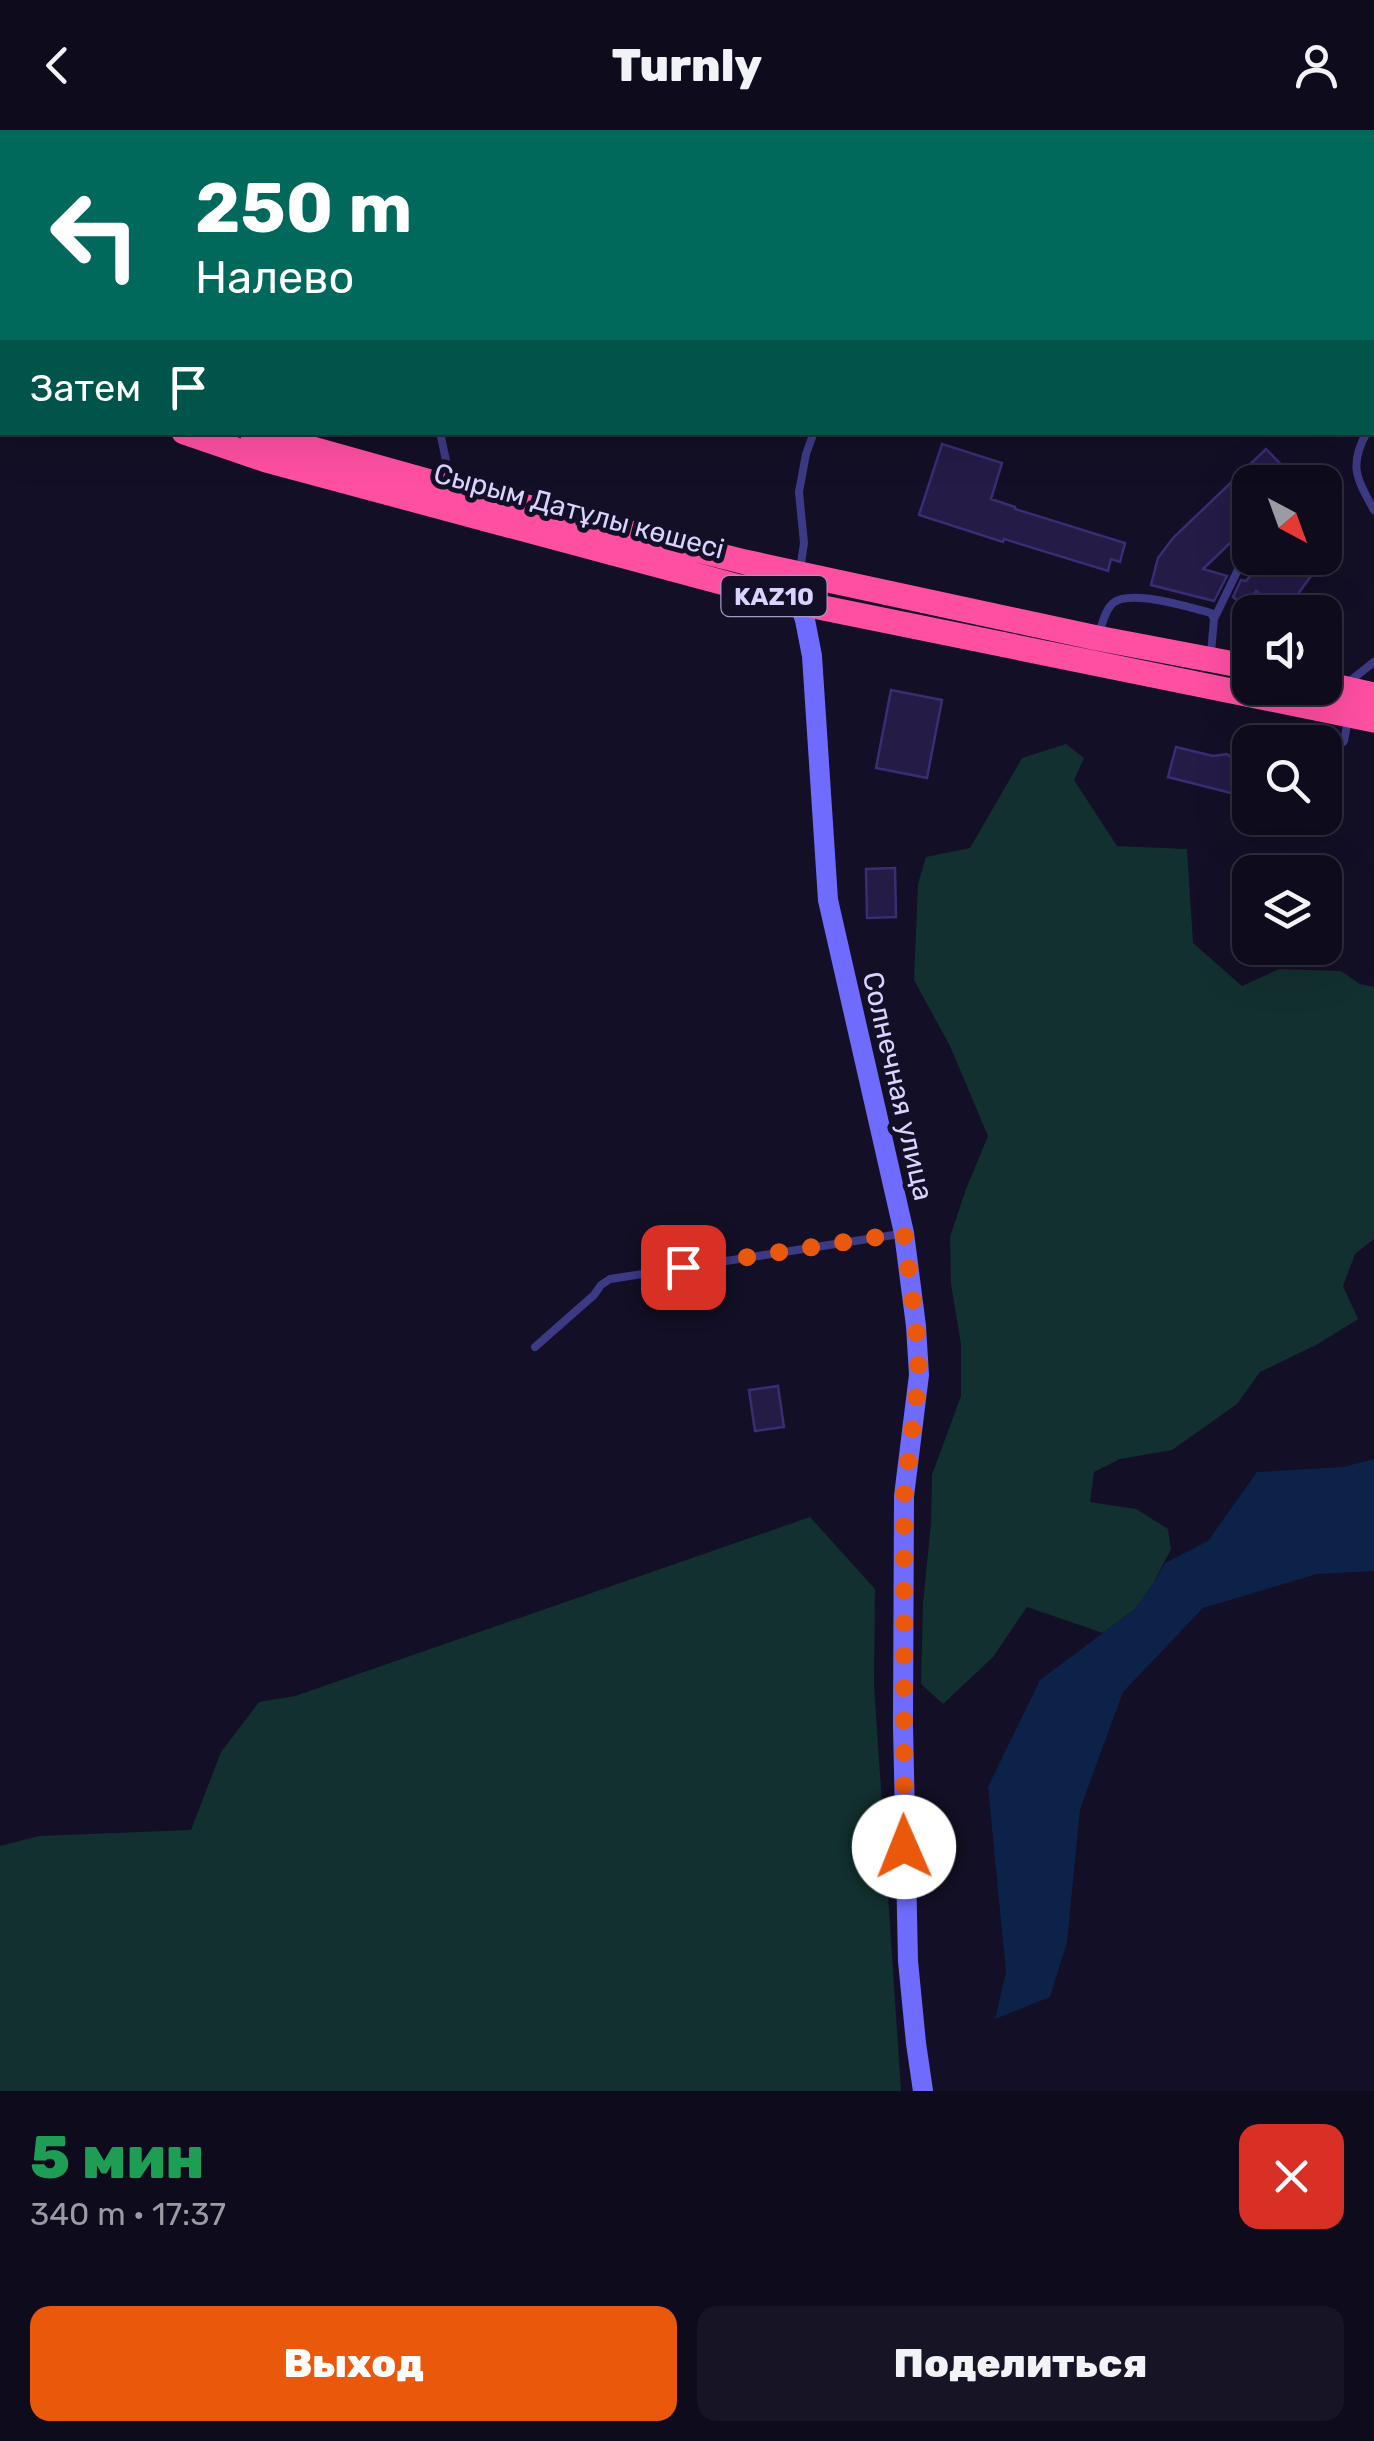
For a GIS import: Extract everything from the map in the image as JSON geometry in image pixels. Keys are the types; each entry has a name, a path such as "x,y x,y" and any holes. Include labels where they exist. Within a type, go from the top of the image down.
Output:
{"highway":[{"name":"Сырым Датұлы көшесі","path":"193,435 266,460 799,602 1362,718"},
{"name":"Сырым Датұлы көшесі","path":"270,435 452,488 799,574 1097,638 1232,662"},
{"path":"1342,688 1374,695"}],"street":[{"name":"Солнечная улица","path":"799,574 799,602 812,656 828,900 904,1233 916,1326 919,1375 904,1496 904,1847 908,1961 924,2091"}],"lane":[{"path":"441,435 452,488"},
{"path":"799,574 804,543 799,492 813,435"},
{"path":"1367,435 1356,457 1358,481 1374,510"},
{"path":"1211,657 1214,619 1236,575"},
{"path":"1097,638 1108,607 1118,598 1132,596 1204,611 1214,619"},
{"path":"1342,681 1374,662"},
{"path":"1342,742 1362,718"},
{"path":"534,1347 610,1278 904,1233"}],"green space":[{"path":"1066,744 1084,758 1074,780 1117,846 1187,849 1193,943 1242,986 1279,969 1341,971 1360,984 1374,987 1374,1239 1355,1254 1343,1286 1358,1319 1260,1372 1237,1404 1172,1450 1120,1459 1094,1472 1090,1502 1136,1509 1168,1529 1171,1549 1135,1609 1103,1633 1027,1607 993,1657 943,1704 921,1684 932,1475 961,1396 961,1344 951,1284 950,1237 988,1136 950,1046 914,980 918,884 926,857 970,848 1022,758"},
{"path":"810,1517 875,1589 874,1684 901,2091 0,2091 0,1846 39,1836 191,1830 221,1752 259,1702 295,1696"}],"water":[{"path":"1374,1459 1374,1571 1317,1574 1203,1608 1123,1692 1080,1809 1067,1942 1050,1997 995,2019 1006,1972 988,1787 1040,1680 1135,1609 1165,1563 1208,1541 1257,1472 1343,1467"}],"building":[{"path":"942,444 1002,463 991,499 1125,543 1120,562 1111,559 1108,571 919,515"},
{"path":"1266,449 1282,465 1249,465"},
{"path":"1232,482 1232,541 1203,569 1227,576 1214,601 1151,585 1158,558 1173,538"},
{"path":"1251,575 1312,575 1297,595 1262,595 1256,591 1253,595 1234,595 1241,580 1246,581"},
{"path":"891,690 942,700 927,778 876,768"},
{"path":"1176,747 1232,758 1232,793 1168,777"},
{"path":"895,868 896,917 867,918 866,869"},
{"path":"778,1386 784,1427 755,1431 749,1390"}],"route":[{"path":"683,1267 904,1233 919,1375 904,1496 904,1847"}]}
